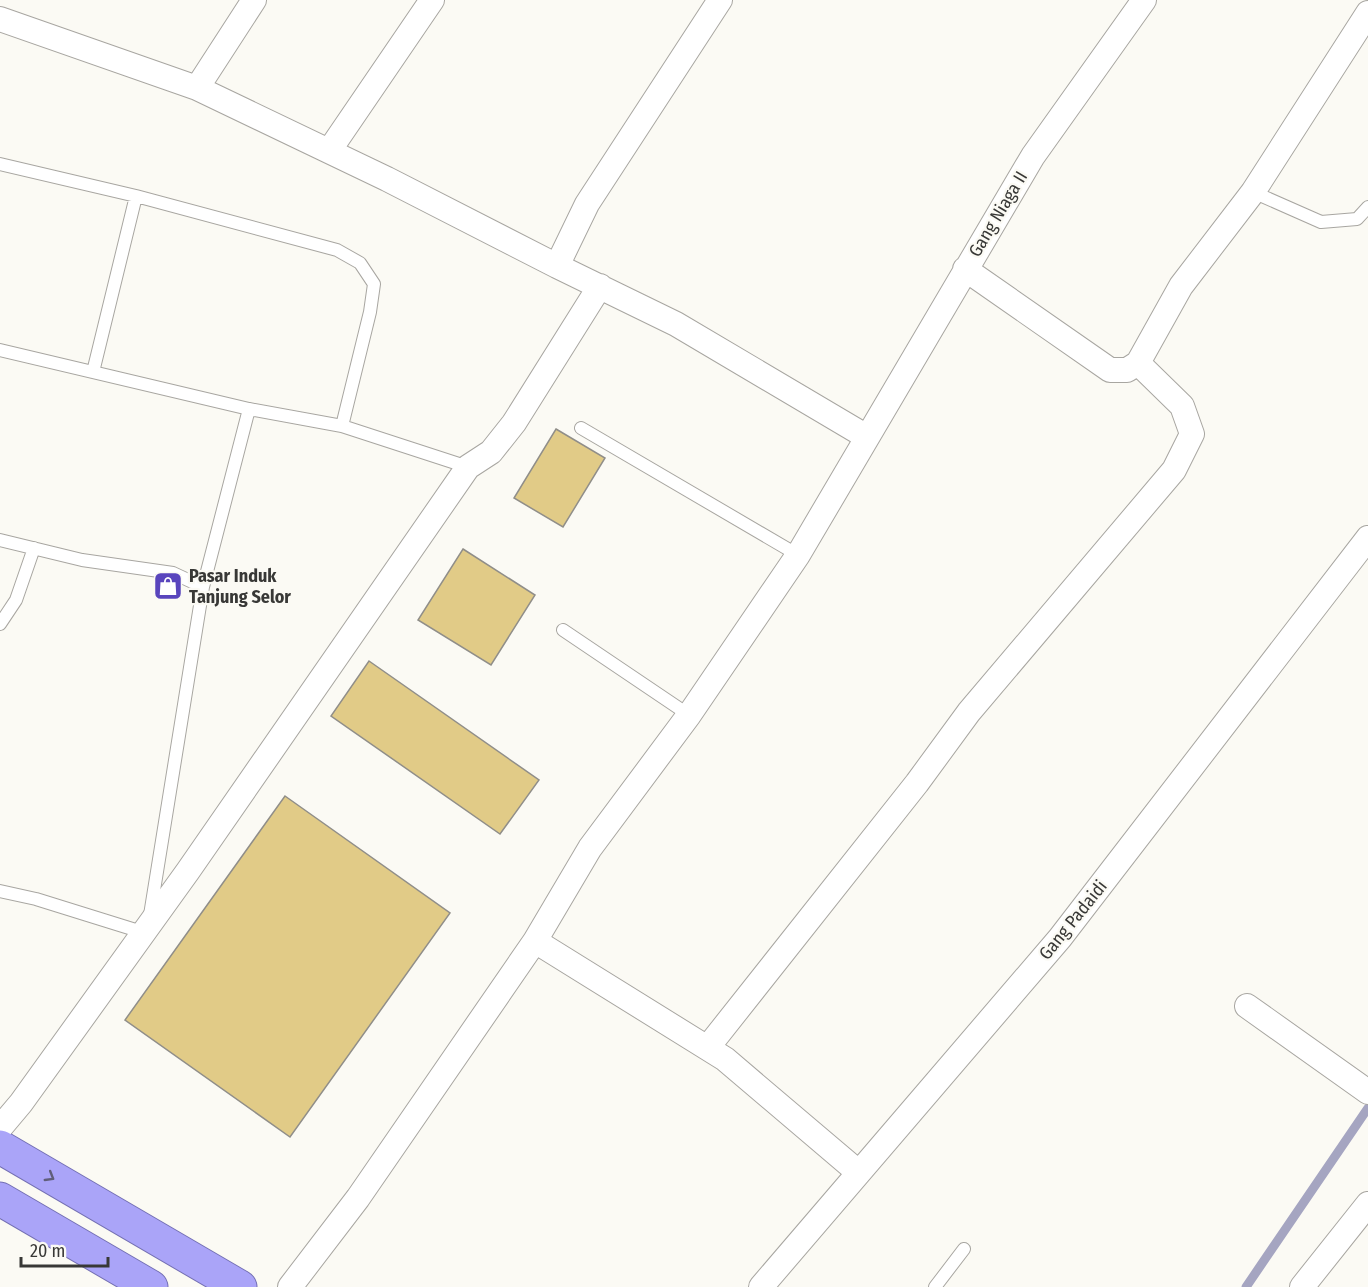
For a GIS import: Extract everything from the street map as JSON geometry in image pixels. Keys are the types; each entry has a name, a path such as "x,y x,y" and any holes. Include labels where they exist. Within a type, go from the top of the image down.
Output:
{"highway":[{"path":"0,1147 240,1287"},
{"path":"0,1199 151,1287"}],"street":[{"path":"197,88 254,0"},
{"path":"328,151 432,0"},
{"path":"557,266 587,204 720,0"},
{"name":"Gang Niaga II","path":"290,1287 358,1198 535,941 590,848 689,715 798,555 1033,156 1144,0"},
{"path":"965,269 1110,370 1127,370 1138,363 1181,286 1253,192 1368,13"},
{"path":"0,19 197,88 328,151 676,324 867,437"},
{"path":"0,1128 21,1103 195,861 468,467 491,452 514,423 600,286"},
{"path":"708,1047 917,783 969,712 1174,470 1192,434 1182,406 1138,363"},
{"name":"Gang Padaidi","path":"760,1287 1060,938 1368,538"},
{"path":"535,941 725,1059 858,1172"},
{"path":"1247,1006 1366,1091"},
{"path":"1302,1287 1368,1204"}],"lane":[{"path":"0,164 136,196 337,249 360,262 374,284 370,312 342,426"},
{"path":"1253,192 1321,222 1357,219 1368,207"},
{"path":"93,372 136,196"},
{"path":"0,350 249,409 342,426 468,467"},
{"path":"0,891 145,928 203,587 249,409"},
{"path":"581,428 798,555"},
{"path":"0,540 81,560 173,573 203,587"},
{"path":"0,624 16,600 34,548"},
{"path":"562,630 689,715"},
{"path":"935,1287 964,1249"}],"building":[{"path":"556,429 605,458 563,527 514,498"},
{"path":"463,549 535,595 491,665 418,620"},
{"path":"369,661 539,780 500,834 331,716"},
{"path":"285,796 450,913 290,1137 125,1020"}],"waterway":[{"path":"1246,1287 1368,1108"}],"place":[{"name":"Pasar Induk Tanjung Selor","path":"168,586"}]}
